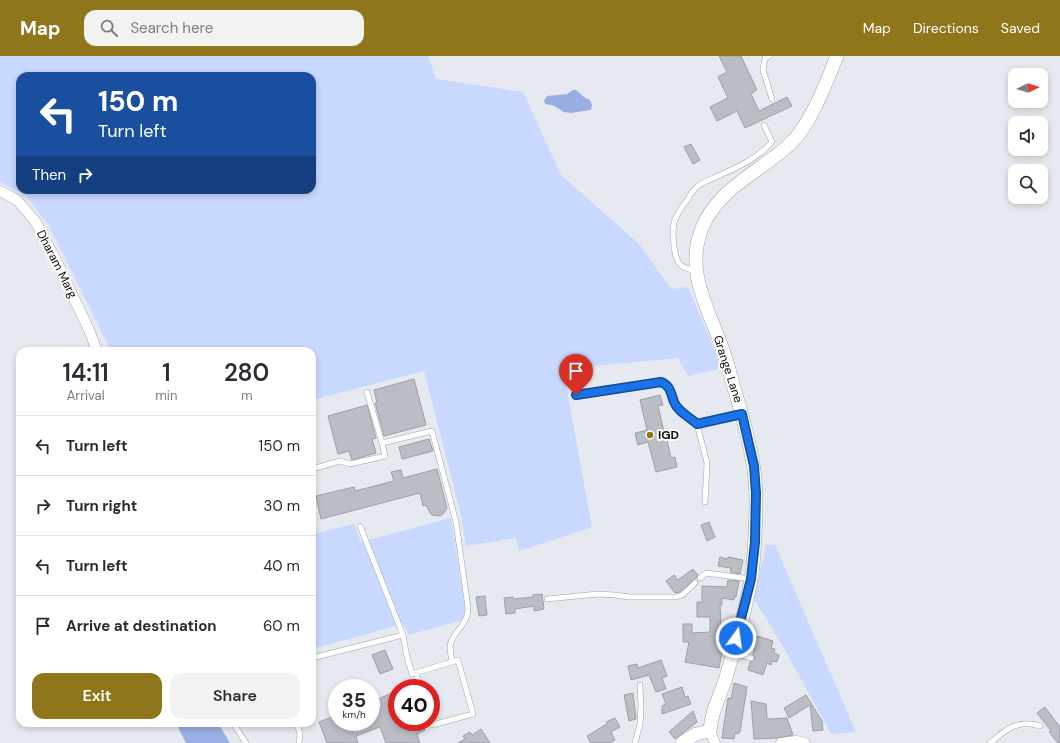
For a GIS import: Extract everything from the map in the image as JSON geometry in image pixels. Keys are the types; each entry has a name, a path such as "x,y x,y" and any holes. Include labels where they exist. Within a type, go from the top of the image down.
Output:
{"street":[{"name":"Grange Lane","path":"712,737 712,718 726,678 751,579 755,542 756,493 754,466 742,414 725,354 700,294 696,271 697,245 702,228 717,203 740,181 789,145 800,134 820,97 837,56"},
{"name":"Dharam Marg","path":"0,191 17,200 35,222 55,258 86,323 95,347"},
{"path":"682,743 696,734 712,737"},
{"path":"781,743 796,741 805,743"}],"lane":[{"path":"770,56 765,58 763,70 772,99"},
{"path":"696,271 684,268 680,264 675,253 672,232 673,223 678,211 697,186 744,164 761,154 772,142 764,125"},
{"path":"576,395 661,382 666,384 670,388 679,410 697,424 707,463 705,502"},
{"path":"316,467 340,461 350,464 385,456 367,392"},
{"path":"697,424 742,414"},
{"path":"382,443 432,431 456,522 468,608 467,618 451,642 450,648 452,662"},
{"path":"360,526 403,635 412,674 458,660 473,714 440,723"},
{"path":"700,578 706,573 751,579"},
{"path":"547,599 598,594 629,598 676,597 682,596 695,583"},
{"path":"316,657 403,635"},
{"path":"733,653 751,658"},
{"path":"416,673 418,679"},
{"path":"635,743 640,724 642,707 640,685"},
{"path":"990,743 1005,730 1020,724 1031,723 1040,726"},
{"path":"236,727 246,743"},
{"path":"298,727 300,734 299,743"}],"shaded area":[{"path":"0,56 428,56 436,79 523,92 561,175 639,244 671,289 688,287 722,368 688,376 678,358 563,369 592,527 519,551 516,538 466,546 461,515 424,371 316,399 316,347 109,347 48,224 26,196 22,194 316,194 316,72 16,72 16,191 0,182"},
{"path":"573,90 576,90 590,100 592,105 591,110 571,113 564,112 552,105 545,104 544,101 547,96 567,94"},
{"path":"451,518 465,609 462,620 409,635 403,624 316,648 316,533 354,524 361,542"},
{"path":"766,545 775,545 856,732 831,734 784,648 754,599"},
{"path":"178,727 220,727 230,743 186,743"}],"building":[{"path":"719,56 741,56 757,90 751,94 759,111 787,97 792,106 745,128 737,111 717,121 710,107 728,98 718,77 727,72"},
{"path":"691,144 700,160 693,164 684,147"},
{"path":"414,379 426,425 384,436 375,403 377,403 374,390"},
{"name":"IGD","path":"660,395 663,405 658,406 665,436 671,458 675,457 677,467 656,472 648,442 638,445 635,433 647,430 640,400"},
{"path":"367,405 376,438 372,439 376,453 352,460 349,451 338,454 328,416"},
{"path":"429,439 433,451 402,459 399,447"},
{"path":"437,469 447,508 440,516 432,515 426,505 423,506 420,493 321,519 316,496 354,487 355,491 394,481 391,472 401,470 403,478"},
{"path":"709,522 715,537 707,541 701,525"},
{"path":"720,557 743,560 740,574 730,572 731,568 718,566"},
{"path":"693,569 698,575 696,578 680,592 675,593 666,581 674,575 678,580"},
{"path":"728,580 739,581 734,600 722,598 722,605 720,605 721,627 728,626 728,638 726,638 726,641 724,642 719,668 685,662 689,642 683,642 683,624 692,624 692,633 710,632 710,617 697,617 697,602 702,602 702,586 727,587"},
{"path":"542,594 544,609 534,611 534,606 515,609 515,613 506,614 504,598 513,597 514,599 533,597 533,595"},
{"path":"485,596 487,615 479,616 476,597"},
{"path":"757,636 773,641 771,648 775,649 774,653 779,655 777,662 772,661 771,665 767,663 763,675 748,670 750,662 755,659 753,654"},
{"path":"385,650 393,669 380,674 372,655"},
{"path":"661,660 667,676 662,678 666,689 656,692 649,675 631,680 628,666 637,664 638,668"},
{"path":"734,683 747,687 740,732 738,734 735,733 734,739 722,738 728,698 731,699"},
{"path":"682,687 685,697 688,696 691,704 662,714 662,706 666,704 662,694"},
{"path":"633,693 636,719 629,721 624,695"},
{"path":"388,695 388,731 423,731 417,734 420,743 386,743 380,727 380,698"},
{"path":"806,695 822,721 823,730 813,731 810,705 789,718 784,708"},
{"path":"751,701 766,704 767,719 787,718 793,735 777,738 754,739"},
{"path":"1045,707 1060,727 1060,743 1058,743 1049,732 1051,731 1037,713"},
{"path":"693,711 697,722 675,739 669,732"},
{"path":"328,718 328,731 369,731 356,736 358,743 327,743 319,722"},
{"path":"615,718 620,727 611,732 615,740 609,743 591,743 587,736 607,724 606,722"},
{"path":"481,729 490,743 458,743 465,739 463,736 470,732 472,735"}],"place":[{"name":"IGD","path":"650,435"}],"route":[{"path":"576,395 661,382 670,388 679,410 697,424 742,414 754,466 756,493 755,542 751,579 736,638"}]}
